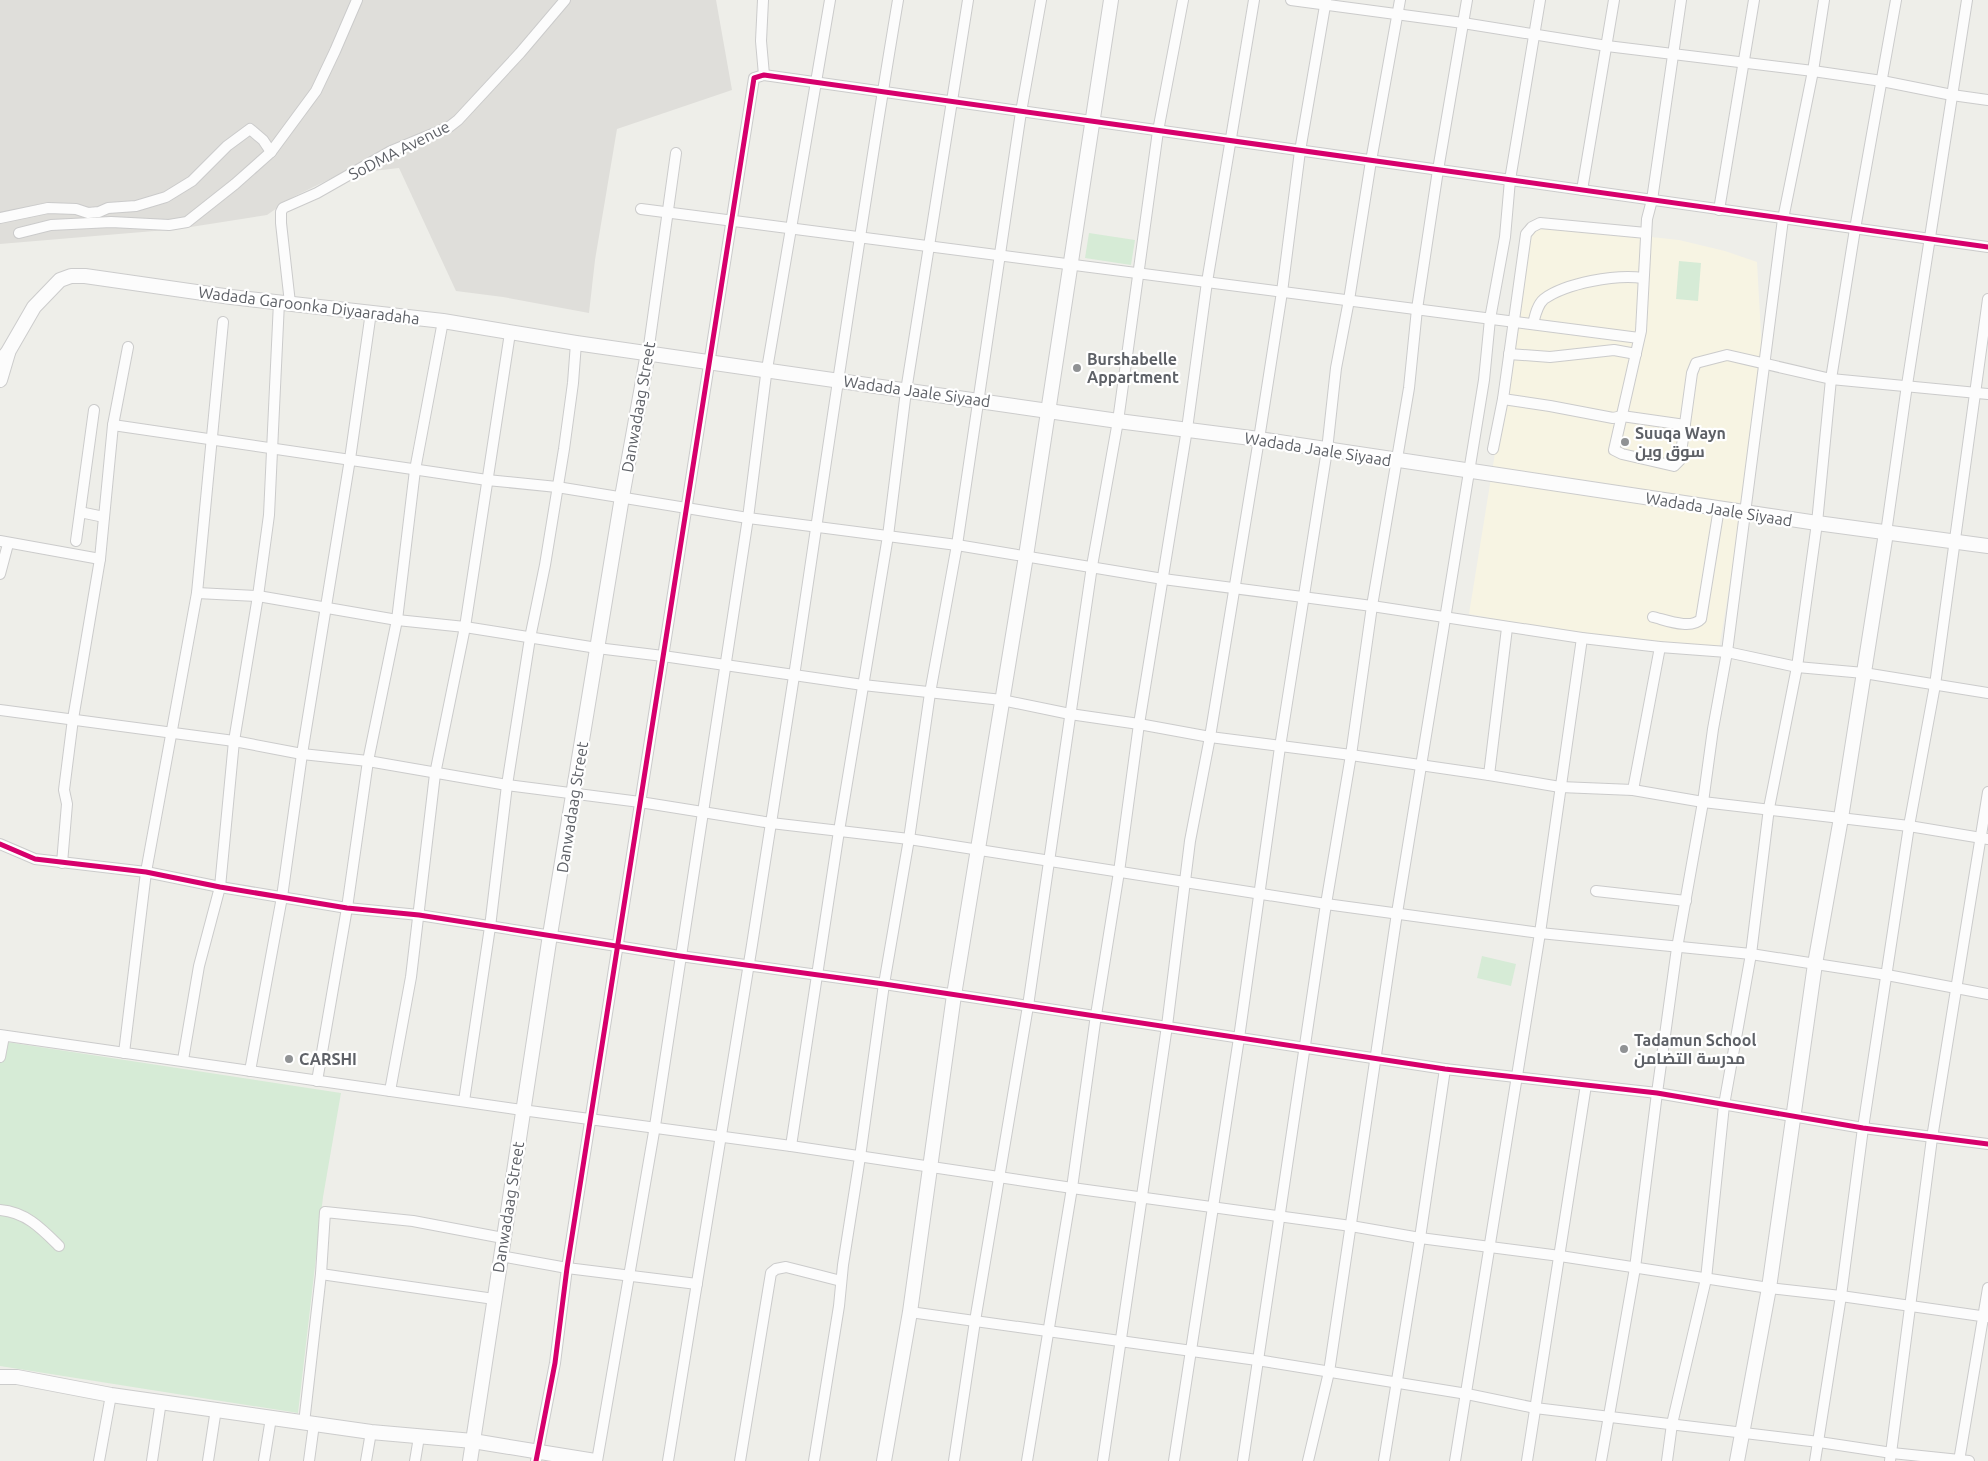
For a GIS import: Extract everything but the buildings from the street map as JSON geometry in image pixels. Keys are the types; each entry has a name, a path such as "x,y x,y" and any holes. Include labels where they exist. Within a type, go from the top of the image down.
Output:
{"street":[{"path":"19,233 51,225 111,222 169,225 187,222 272,152 316,91 357,0"},
{"name":"SoDMA Avenue","path":"284,302 281,223 283,208 391,152 449,127 458,120 520,53 564,0"},
{"path":"763,0 761,41 764,75"},
{"path":"0,1377 17,1377 111,1395 371,1432 473,1441 537,1456 596,1461 655,1126 748,518 767,370 830,0"},
{"path":"668,1461 771,823 816,528 823,468 839,381 882,92 898,0"},
{"path":"791,1146 839,831 888,536 906,391 968,0"},
{"path":"814,1461 839,1306 884,984 909,839 930,693 957,545 1021,112 1041,0"},
{"path":"884,1461 910,1312 954,995 1026,556 1111,0"},
{"path":"954,1461 975,1321 1028,1006 1092,566 1118,421 1158,131 1183,0"},
{"path":"1027,1461 1050,1332 1072,1188 1139,724 1187,429 1207,282 1254,0"},
{"path":"1291,0 1326,2 1398,15 1463,23 1607,46 1813,71 1988,100"},
{"path":"1174,1461 1239,1038 1280,747 1327,450 1336,368 1400,0"},
{"path":"1243,1461 1278,1217 1351,755 1372,606 1398,461 1438,170 1467,0"},
{"path":"1308,1461 1329,1372 1397,913 1484,380 1490,318 1505,237 1510,180 1536,34 1540,0"},
{"path":"1582,190 1614,0"},
{"path":"1681,0 1646,232 1639,338 1614,450 1622,454 1674,466 1680,460 1692,373 1696,363 1728,355 1831,379 1988,394"},
{"path":"1719,210 1754,0"},
{"path":"1601,1461 1635,1268 1677,948 1704,802 1713,729 1727,652 1783,218 1813,71 1824,0"},
{"path":"1667,1461 1672,1424 1706,1279 1724,1105 1751,954 1769,808 1797,666 1817,523 1831,379 1855,228 1896,0"},
{"path":"1737,1461 1769,1288 1815,964 1841,818 1886,533 1967,0"},
{"path":"1103,1461 1167,1026 1184,881 1210,737 1259,439 1282,292 1300,151 1326,2"},
{"path":"537,1456 555,1363 567,1268 754,78 764,75 1988,247"},
{"path":"0,218 48,208 76,209 88,213 99,212 108,208 136,206 166,197 192,181 227,146 250,129 263,140 272,152"},
{"name":"Danwadaag Street","path":"470,1461 522,1110 622,497 648,353 676,153"},
{"path":"641,209 1639,338"},
{"path":"1493,449 1503,399 1526,234 1532,227 1540,223 1646,232"},
{"name":"Wadada Garoonka Diyaaradaha","path":"0,380 4,357 34,307 60,280 71,276 86,276 222,296 443,321 510,333 648,353"},
{"path":"1533,324 1538,307 1544,300 1568,288 1584,282 1617,277 1643,278"},
{"path":"1815,1461 1841,1296 1863,1128 1909,826 1935,685 1988,299"},
{"path":"183,1060 199,966 220,887 234,741 258,596 269,515 272,449 284,302"},
{"path":"250,1071 282,897 302,754 350,459 371,312"},
{"path":"317,1081 347,908 368,761 397,620 415,470 443,321"},
{"path":"124,1053 146,872 197,593 222,322"},
{"path":"390,1092 411,977 436,774 465,627 510,333"},
{"path":"464,1101 490,927 507,785 530,638 545,565 566,440 576,343"},
{"path":"62,863 67,804 64,790 73,719 100,559 113,425 128,347"},
{"path":"1509,354 1550,356 1614,350 1636,354"},
{"name":"Wadada Jaale Siyaad","path":"648,353 1118,421 1259,439 1468,472 1886,533 1988,546"},
{"path":"1503,399 1613,418 1622,416 1685,425"},
{"path":"76,541 94,410"},
{"path":"113,425 415,470 557,487 816,528 957,545 1163,579 1372,606 1446,619 1582,638 1727,652 1797,666 1864,672 1988,693"},
{"path":"1653,617 1689,624 1697,623 1701,619 1718,508"},
{"path":"80,512 104,517"},
{"path":"0,574 4,542 100,559"},
{"path":"197,593 258,596 397,620 465,627 597,648 863,685 1002,700 1070,714 1210,737 1351,755 1560,787 1633,790 1704,802 1769,808 1909,826 1984,838"},
{"path":"1489,775 1507,628"},
{"path":"1456,1461 1488,1247 1540,933 1582,638"},
{"path":"1633,790 1660,647"},
{"path":"0,710 234,741 302,754 368,761 507,785 640,802 771,823 909,839 1326,904 1540,933 1751,954 1887,975 1988,994"},
{"path":"1891,1457 1912,1307 1932,1138 1984,838 1988,792"},
{"path":"0,844 35,858 62,863 146,872 220,887 347,908 419,915 680,956 748,964 1445,1068 1657,1093 1863,1128 1988,1144"},
{"path":"1596,891 1686,901"},
{"path":"0,1058 2,1035 183,1060 390,1092 655,1126 1072,1188 1351,1226 1420,1238 1560,1256 1706,1279 1986,1317"},
{"path":"1384,1461 1445,1068"},
{"path":"1527,1461 1586,1086"},
{"path":"0,1210 9,1210 32,1220 59,1246"},
{"path":"309,1461 309,1423 325,1212 413,1221 503,1238"},
{"path":"500,1256 567,1268 697,1284"},
{"path":"740,1461 771,1273 776,1269 786,1267 841,1281"},
{"path":"320,1274 494,1299"},
{"path":"910,1312 1192,1350 1397,1382 1535,1408 1819,1442 1891,1457 1963,1460 1986,1317 1988,1288"},
{"path":"99,1461 111,1395"},
{"path":"152,1461 161,1402"},
{"path":"208,1461 216,1409"},
{"path":"264,1461 271,1418"},
{"path":"366,1461 371,1432"},
{"path":"415,1461 419,1437"}],"shaded area":[{"path":"0,0 716,0 732,90 617,129 595,260 589,313 503,297 456,291 399,168 338,175 293,197 267,215 178,229 0,244"},
{"name":"Suuqa Wayn سوق وين","path":"1532,224 1679,240 1725,251 1757,262 1763,370 1746,488 1719,649 1587,634 1469,614"}],"green space":[{"path":"1089,233 1135,240 1131,265 1085,258"},
{"path":"1679,261 1701,263 1698,301 1676,299"},
{"path":"1482,956 1516,964 1511,986 1477,978"},
{"path":"0,1041 341,1093 323,1197 298,1413 0,1366"}],"cycle path":[{"path":"536,1461 555,1363 567,1268 754,78 764,75 1988,247"},
{"path":"0,844 35,859 146,872 220,887 347,908 419,915 680,956 884,984 1445,1069 1657,1093 1863,1128 1988,1144"}],"place":[{"name":"Burshabelle Appartment","path":"1077,368"},
{"name":"Suuqa Wayn سوق وين","path":"1625,442"},
{"name":"Tadamun School مدرسة التضامن","path":"1624,1049"},
{"name":"CARSHI","path":"289,1059"}]}
